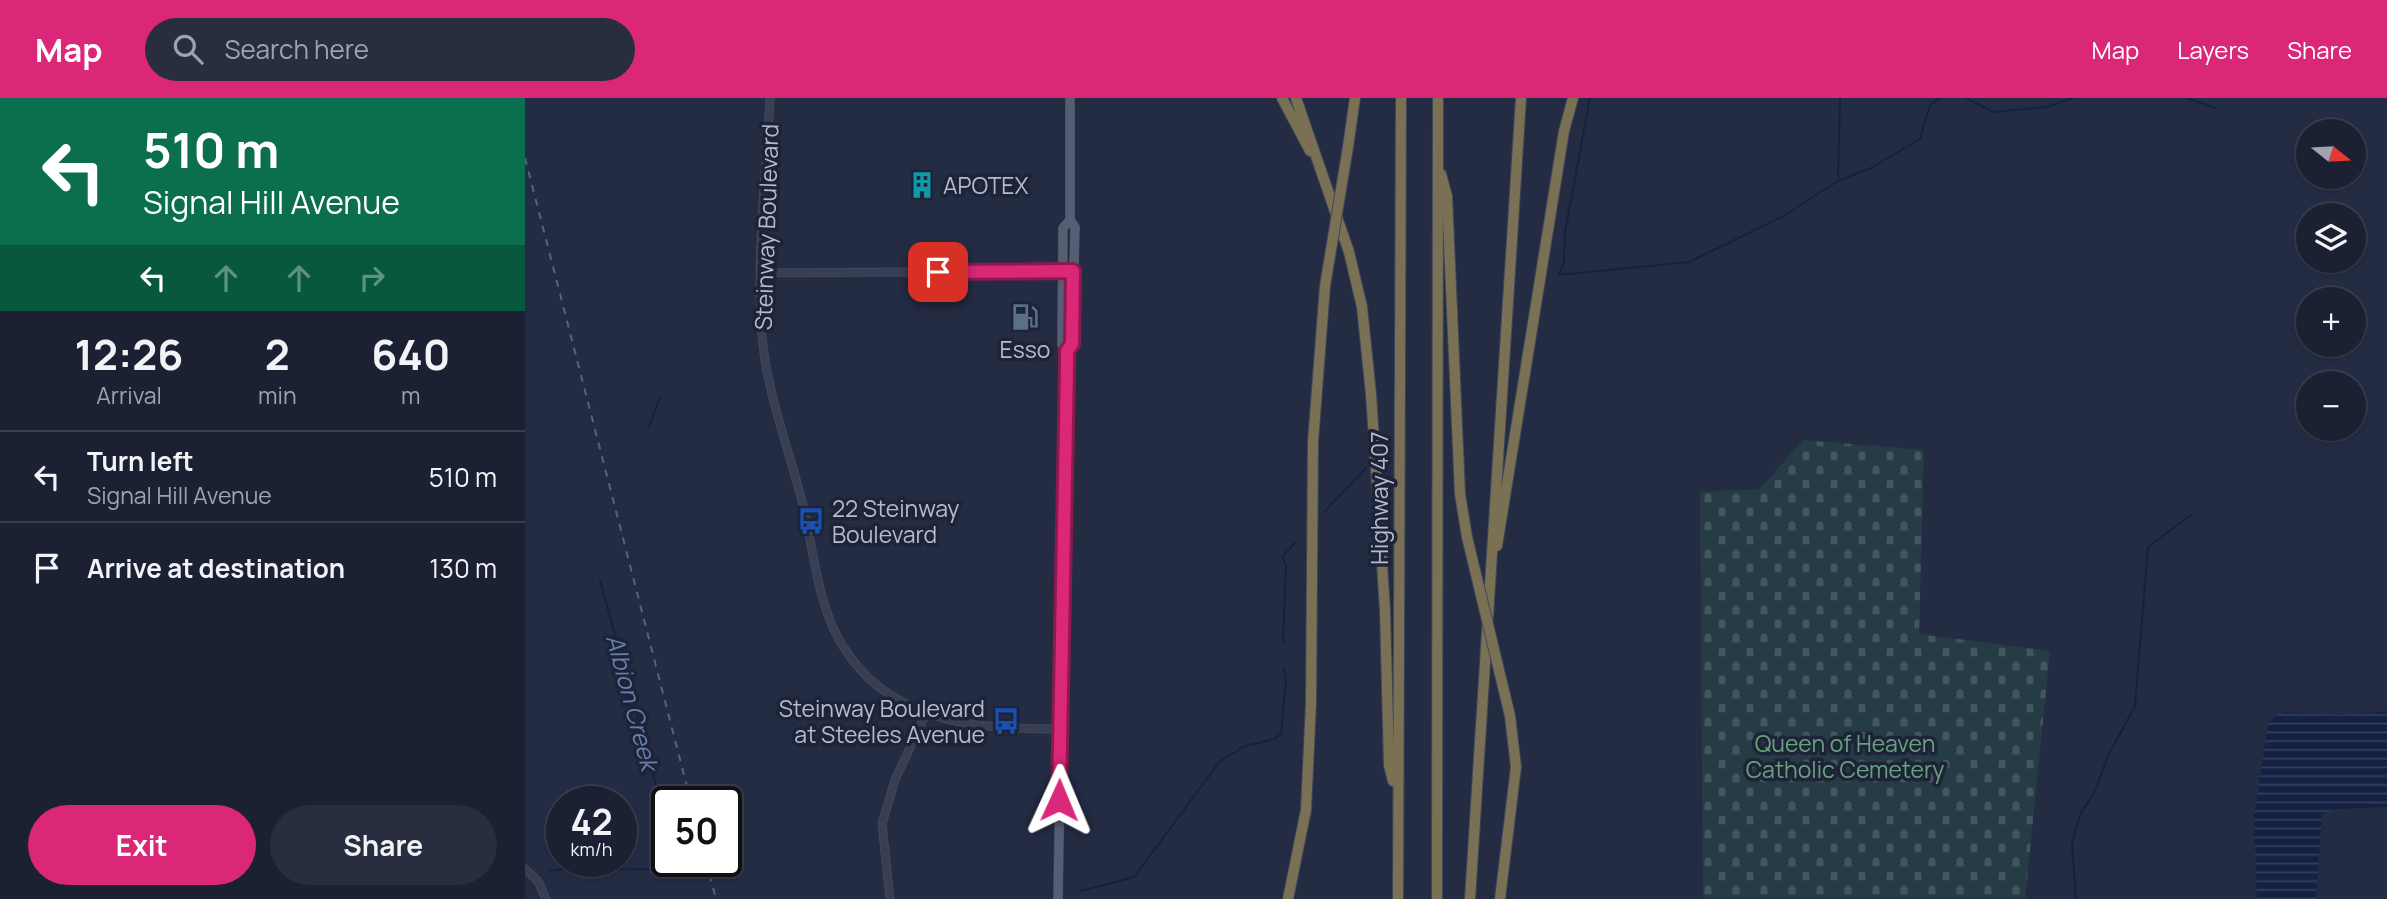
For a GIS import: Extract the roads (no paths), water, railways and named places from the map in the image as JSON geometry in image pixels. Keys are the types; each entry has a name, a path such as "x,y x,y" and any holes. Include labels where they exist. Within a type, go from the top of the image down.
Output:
{"highway":[{"path":"1282,98 1322,171"},
{"path":"1296,98 1349,252 1362,307 1371,394 1385,610 1389,765 1397,797"},
{"path":"1288,899 1306,810 1311,703 1313,442 1325,286 1355,98"},
{"name":"Highway 407","path":"1398,899 1401,98"},
{"path":"1437,899 1438,98"},
{"path":"1470,899 1521,98"},
{"path":"1491,569 1501,531 1564,131 1573,98"},
{"path":"1438,162 1447,196 1460,494 1467,537 1510,716 1516,767 1513,812 1500,899"}],"main road":[{"path":"1058,899 1067,351 1072,344 1075,227 1070,220 1070,98"},
{"path":"1067,351 1062,345 1063,228 1070,220"}],"street":[{"name":"Steinway Boulevard","path":"770,98 762,334 769,382 838,638 868,677 907,705 926,713 975,724 1060,729"},
{"path":"762,273 1073,271"},
{"path":"890,899 882,824 895,780 926,713"},
{"path":"525,869 538,881 546,899"}],"water":[{"path":"2387,711 2387,807 2338,809 2322,814 2316,899 2257,899 2254,816 2268,724 2275,716 2286,712 2340,715"}],"waterway":[{"path":"1559,275 1564,262 1565,232 1590,98"},
{"path":"1838,180 1840,98"},
{"path":"1558,275 1689,262 1782,217 1838,181 1871,168 1920,139 1930,105 1940,98"},
{"path":"1966,98 1994,112 2047,107 2073,98"},
{"path":"2187,98 2215,108"},
{"path":"649,427 660,396"},
{"path":"1325,511 1366,468"},
{"path":"2076,899 2072,844 2080,815 2095,791 2108,756 2135,706 2148,547 2191,515"},
{"path":"1283,642 1286,565 1282,557 1295,543"},
{"name":"Albion Creek","path":"600,580 656,786"},
{"path":"1081,891 1134,877 1220,761 1245,746 1275,739 1281,734 1286,680 1284,668"},
{"name":"Albion Creek","path":"637,869 651,869"}],"railway":[{"path":"525,158 687,786"},
{"path":"710,877 716,899"}],"place":[{"name":"APOTEX","path":"922,185"},
{"name":"Esso","path":"1025,317"},
{"name":"22 Steinway Boulevard","path":"811,521"},
{"name":"Steinway Boulevard at Steeles Avenue","path":"1006,721"}],"park label":[{"name":"Queen of Heaven Catholic Cemetery","path":"1845,756"}]}
